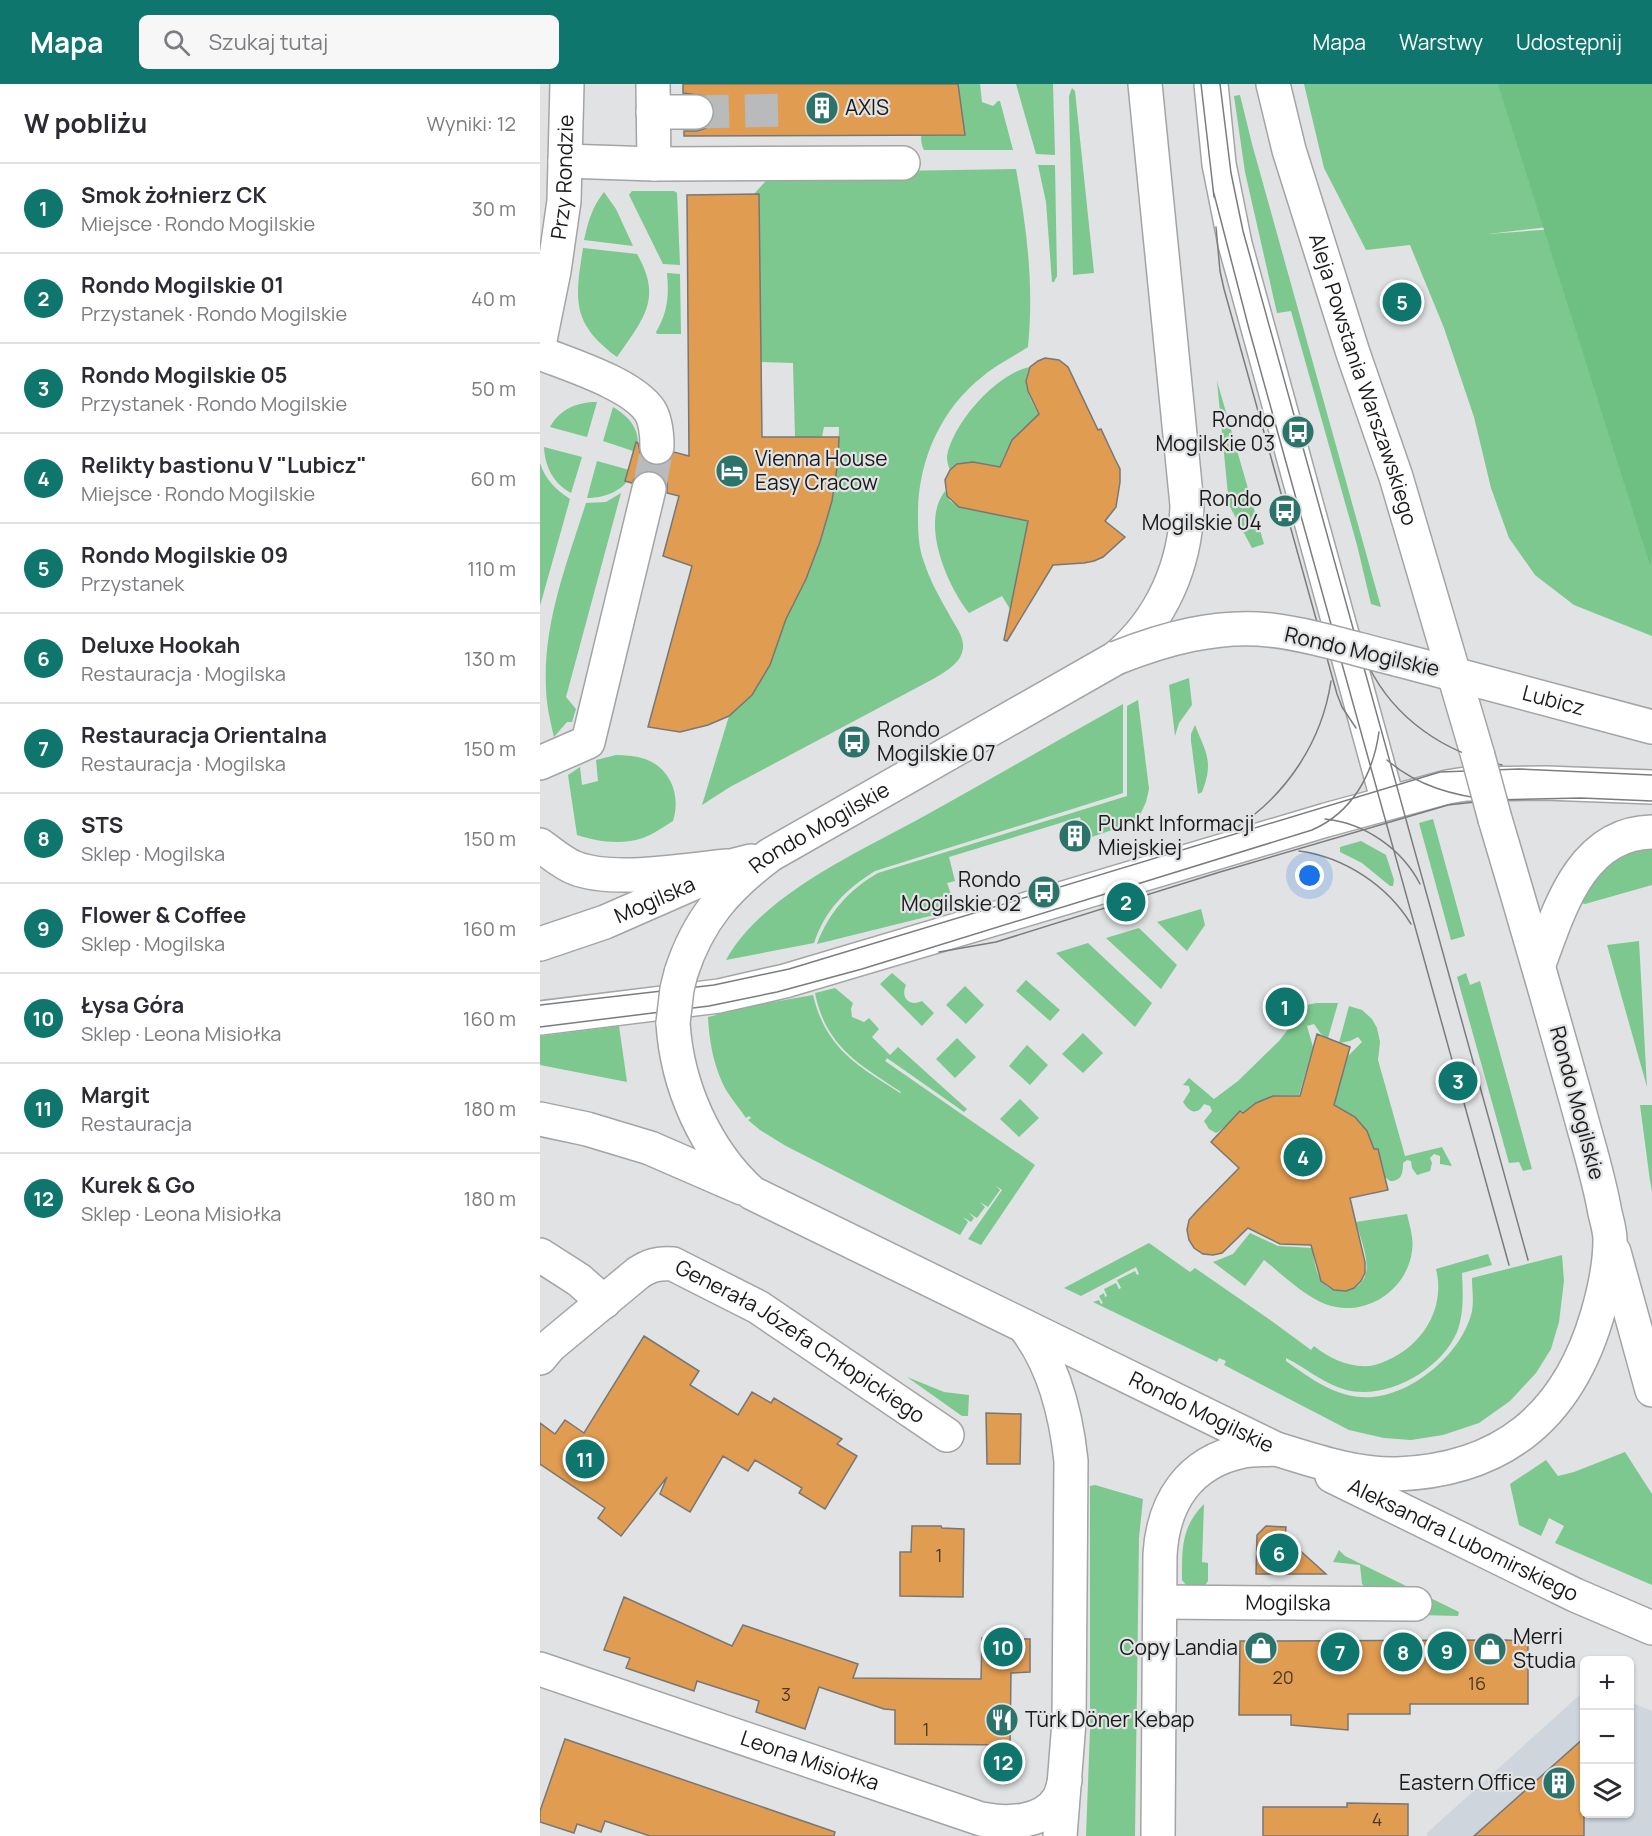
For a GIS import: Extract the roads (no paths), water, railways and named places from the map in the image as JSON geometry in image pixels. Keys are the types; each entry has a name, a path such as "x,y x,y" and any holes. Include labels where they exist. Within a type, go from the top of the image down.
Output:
{"main road":[{"name":"Przy Rondzie","path":"540,340 559,240 566,161 567,84"},
{"path":"1116,658 1138,637 1165,598 1179,563 1185,536 1187,505 1145,84"},
{"path":"1211,84 1220,164 1235,244 1388,802"},
{"name":"Aleja Powstania Warszawskiego","path":"1273,84 1289,150 1353,353 1396,477 1453,674"},
{"path":"654,164 653,98 696,112"},
{"path":"566,161 654,164 903,163"},
{"path":"540,353 614,384 641,401 655,422 657,447"},
{"path":"540,763 588,742 649,489"},
{"name":"Rondo Mogilskie","path":"1226,629 1269,630 1453,674 1539,964 1602,1196 1610,1238 1600,1306 1587,1347 1578,1366 1543,1415 1529,1429 1487,1455 1459,1466 1440,1470 1395,1474 1338,1467 1276,1449 752,1193 729,1168 698,1117 680,1069 675,1050 673,1023 677,989 692,942 716,905 743,876 770,855 1116,658 1166,640 1226,629"},
{"name":"Lubicz","path":"1453,674 1652,727"},
{"path":"540,1018 719,996 785,981 1447,786 1557,783 1652,787"},
{"path":"1539,964 1564,900 1587,861 1622,838 1652,832"},
{"path":"540,844 574,867 604,874 639,874 735,865"},
{"name":"Mogilska","path":"540,944 605,922 735,865 770,855"},
{"path":"540,1119 587,1129 650,1148 752,1193"},
{"path":"1610,1238 1652,1390"},
{"path":"540,1256 573,1276 604,1302"},
{"name":"Generała Józefa Chłopickiego","path":"540,1358 550,1346 650,1265 673,1264 758,1307 947,1435"},
{"path":"1024,1326 1043,1354 1060,1400 1069,1443 1071,1481 1069,1722 1060,1836"},
{"path":"1158,1836 1161,1534 1171,1505 1184,1484 1210,1464 1243,1452 1276,1449"},
{"name":"Aleksandra Lubomirskiego","path":"1276,1449 1575,1595 1652,1628"},
{"name":"Mogilska","path":"1160,1602 1415,1604"},
{"name":"Leona Misiołka","path":"540,1669 981,1819 1001,1823 1038,1816 1050,1809 1060,1798 1065,1780"}],"tunnel":[{"path":"696,112 784,110"},
{"path":"649,489 657,447"}],"tram line":[{"path":"1201,84 1214,197"},
{"path":"1220,84 1231,173 1243,231 1528,1260"},
{"path":"1213,190 1249,329 1509,1265"},
{"path":"1216,227 1224,289 1337,694 1342,707 1356,728"},
{"path":"1369,667 1393,703 1424,731 1461,752 1502,765"},
{"path":"1234,829 1270,801 1299,766 1319,725 1331,681"},
{"path":"540,1027 709,1006 777,992 862,969 1312,830 1339,813 1359,790 1372,762 1379,732"},
{"path":"1387,760 1423,783 1464,796 1493,800"},
{"path":"540,1005 714,985 789,969 1440,772 1519,769 1652,775"},
{"path":"939,952 996,942 1220,872 1448,805 1493,800 1581,798 1652,801"},
{"path":"1325,819 1354,826 1381,840 1403,860 1420,884"},
{"path":"1299,851 1332,859 1363,875 1390,897 1411,924"}],"place":[{"name":"AXIS","path":"822,108"},
{"name":"Rondo Mogilskie 09","path":"1402,302"},
{"name":"Rondo Mogilskie 03","path":"1298,432"},
{"name":"Vienna House Easy Cracow","path":"732,471"},
{"name":"Rondo Mogilskie 04","path":"1285,511"},
{"name":"Rondo Mogilskie 07","path":"854,742"},
{"name":"Punkt Informacji Miejskiej","path":"1075,836"},
{"name":"Rondo Mogilskie 02","path":"1044,892"},
{"name":"Rondo Mogilskie 01","path":"1126,902"},
{"name":"Smok żołnierz CK","path":"1285,1007"},
{"name":"Rondo Mogilskie 05","path":"1458,1081"},
{"name":"Relikty bastionu V \"Lubicz\"","path":"1303,1157"},
{"name":"Margit","path":"585,1459"},
{"name":"Deluxe Hookah","path":"1279,1553"},
{"name":"Łysa Góra","path":"1003,1647"},
{"name":"Copy Landia","path":"1261,1648"},
{"name":"Merri Studia","path":"1490,1649"},
{"name":"Flower & Coffee","path":"1447,1651"},
{"name":"Restauracja Orientalna","path":"1340,1652"},
{"name":"STS","path":"1403,1652"},
{"name":"Türk Döner Kebap","path":"1002,1720"},
{"name":"Kurek & Go","path":"1003,1762"},
{"name":"Eastern Office","path":"1559,1783"}]}
